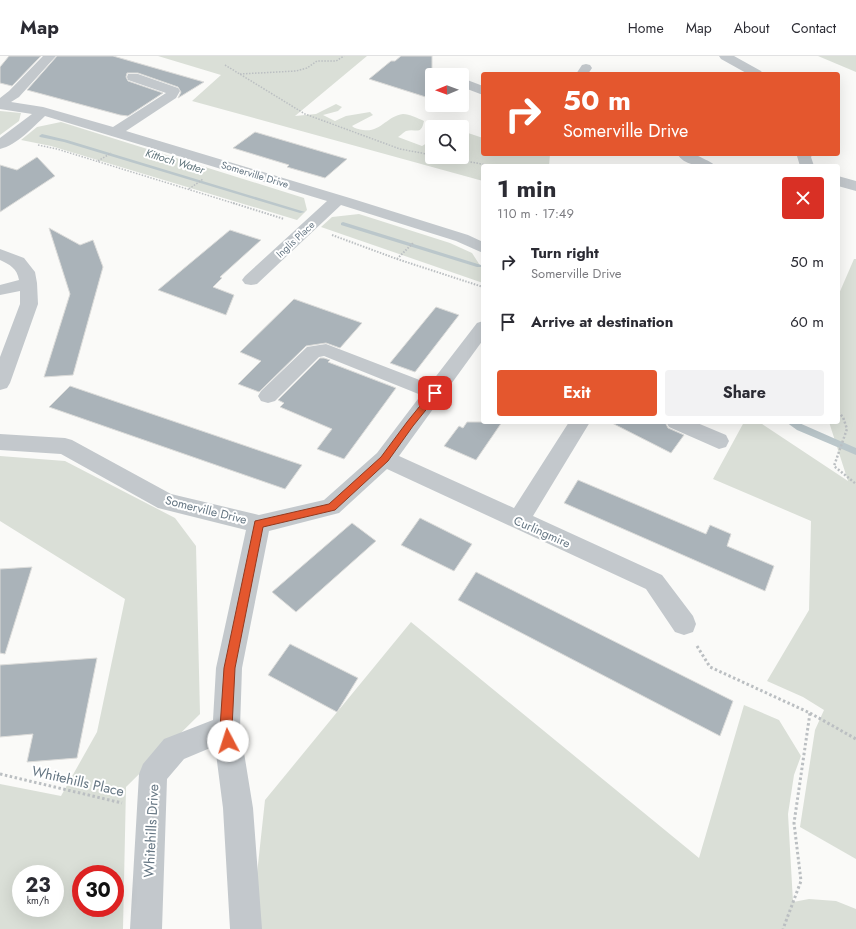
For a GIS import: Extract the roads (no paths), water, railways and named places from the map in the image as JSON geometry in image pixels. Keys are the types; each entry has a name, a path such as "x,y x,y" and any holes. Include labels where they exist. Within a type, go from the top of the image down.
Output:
{"street":[{"path":"0,104 14,94 50,56"},
{"path":"725,56 753,72"},
{"path":"114,132 171,95 173,90 133,77"},
{"path":"469,85 481,90"},
{"name":"Somerville Drive","path":"0,104 43,111 114,132 338,199 462,238 481,247"},
{"path":"4,142 20,131 43,111"},
{"path":"687,156 703,164"},
{"path":"840,182 856,186"},
{"name":"Inglis Place","path":"251,280 338,199"},
{"path":"0,254 18,262 26,272 29,304 0,383"},
{"path":"0,290 28,283"},
{"name":"Somerville Drive","path":"0,442 65,446 166,502 259,524 331,507 385,459 481,330"},
{"path":"268,396 314,351 326,350 435,393"},
{"path":"518,521 579,424"},
{"path":"681,424 719,441"},
{"name":"Curlingmire","path":"385,459 654,582 684,624"},
{"path":"246,929 238,808 226,728 229,668 259,524"},
{"name":"Whitehills Drive","path":"146,929 153,774 174,749 226,728"}],"waterway":[{"name":"Kittoch Water","path":"42,136 65,141 302,212"},
{"name":"Kittoch Water","path":"343,224 479,266"},
{"name":"Kittoch Water","path":"793,424 856,452"}]}
